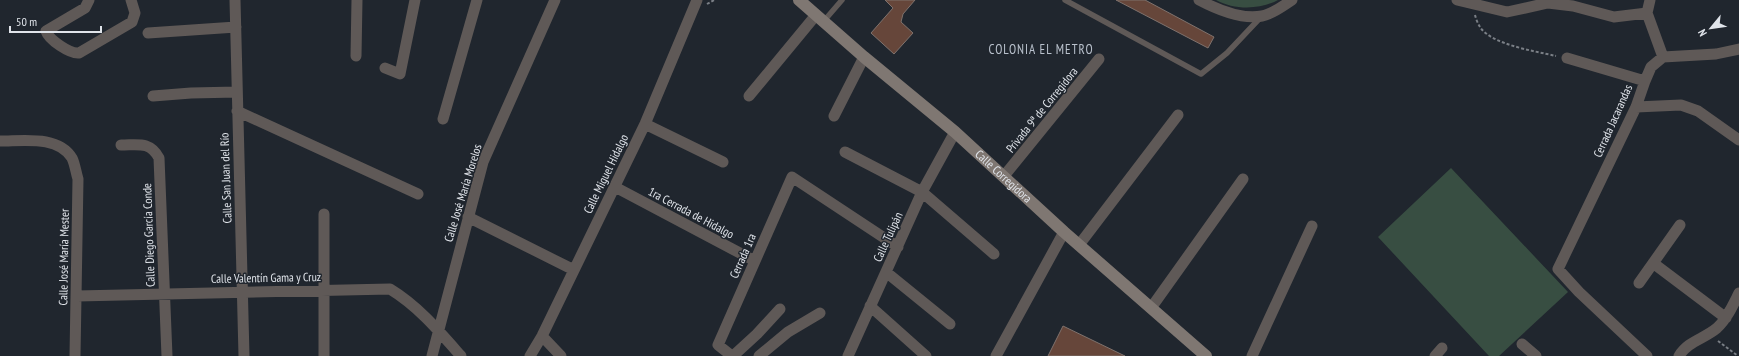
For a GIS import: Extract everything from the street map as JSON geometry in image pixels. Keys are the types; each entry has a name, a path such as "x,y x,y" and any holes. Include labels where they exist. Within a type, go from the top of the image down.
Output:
{"street":[{"path":"89,0 85,8 46,31 48,36 71,52 79,53 132,22 135,13 132,0"},
{"name":"Calle San Juan del Río","path":"235,0 244,356"},
{"path":"356,56 357,0"},
{"path":"385,68 400,74 415,0"},
{"path":"442,119 477,0"},
{"name":"Calle José María Morelos","path":"432,356 483,162 555,0"},
{"name":"Calle Miguel Hidalgo","path":"530,356 542,336 645,124 697,0"},
{"name":"Calle Corregidora","path":"799,0 864,57 955,132 1064,232 1206,356"},
{"path":"1198,0 1235,15 1262,16 1280,8 1292,0"},
{"path":"1456,0 1471,2 1506,12 1548,3 1574,6 1614,17 1647,13"},
{"path":"1650,0 1647,13 1663,57 1710,55 1739,49"},
{"path":"749,96 819,18"},
{"path":"148,33 236,27"},
{"path":"834,116 864,57"},
{"name":"Cerrada Jacarandas","path":"1647,356 1579,292 1558,269 1636,107 1652,66 1663,57"},
{"path":"1567,58 1645,81"},
{"name":"Privada 9ª de Corregidora","path":"1004,176 1099,59"},
{"path":"153,96 237,92"},
{"path":"1636,107 1681,105 1698,110 1739,140"},
{"path":"237,111 418,194"},
{"path":"1079,245 1178,115"},
{"path":"645,124 723,162"},
{"name":"Calle Tulipán","path":"850,355 870,306 922,192 955,132"},
{"name":"Calle José María Mester","path":"0,141 46,141 61,148 72,159 78,179 75,356"},
{"name":"Calle Diego García Conde","path":"121,145 146,145 155,149 159,158 167,356"},
{"path":"845,152 922,192 994,254"},
{"name":"Cerrada 1ra","path":"733,356 718,345 792,178 898,247"},
{"path":"1151,308 1243,179"},
{"name":"1ra Cerrada de Hidalgo","path":"615,187 754,261"},
{"path":"324,214 324,356"},
{"path":"468,217 574,270"},
{"path":"1639,283 1680,225"},
{"path":"1252,356 1312,226"},
{"path":"996,356 1064,232"},
{"path":"1653,263 1726,318"},
{"path":"886,272 950,324"},
{"name":"Calle Valentín Gama y Cruz","path":"77,296 390,289 407,299 439,331 461,356"},
{"path":"1679,356 1691,343 1708,334 1726,318 1739,293"},
{"path":"870,306 926,356"},
{"path":"733,356 757,334 780,309"},
{"path":"759,356 788,332 820,313"},
{"path":"542,336 561,356"},
{"path":"1522,344 1536,356"}],"lane":[{"path":"819,18 842,0"},
{"path":"1065,0 1201,74 1227,53 1262,16"}],"path":[{"path":"1471,2 1480,28 1493,38 1533,51 1567,58"},
{"path":"1708,334 1738,356"}],"green space":[{"path":"1216,0 1278,0 1263,6 1247,8 1231,6"},
{"path":"1451,168 1568,292 1499,356 1489,356 1378,237"}],"building":[{"path":"885,0 915,0 903,14 901,22 913,33 894,54 871,33 893,8"},
{"path":"1116,0 1145,0 1214,37 1208,48"},
{"path":"1063,326 1125,356 1048,356"}],"district":[{"name":"COLONIA EL METRO","path":"1041,49"}]}
